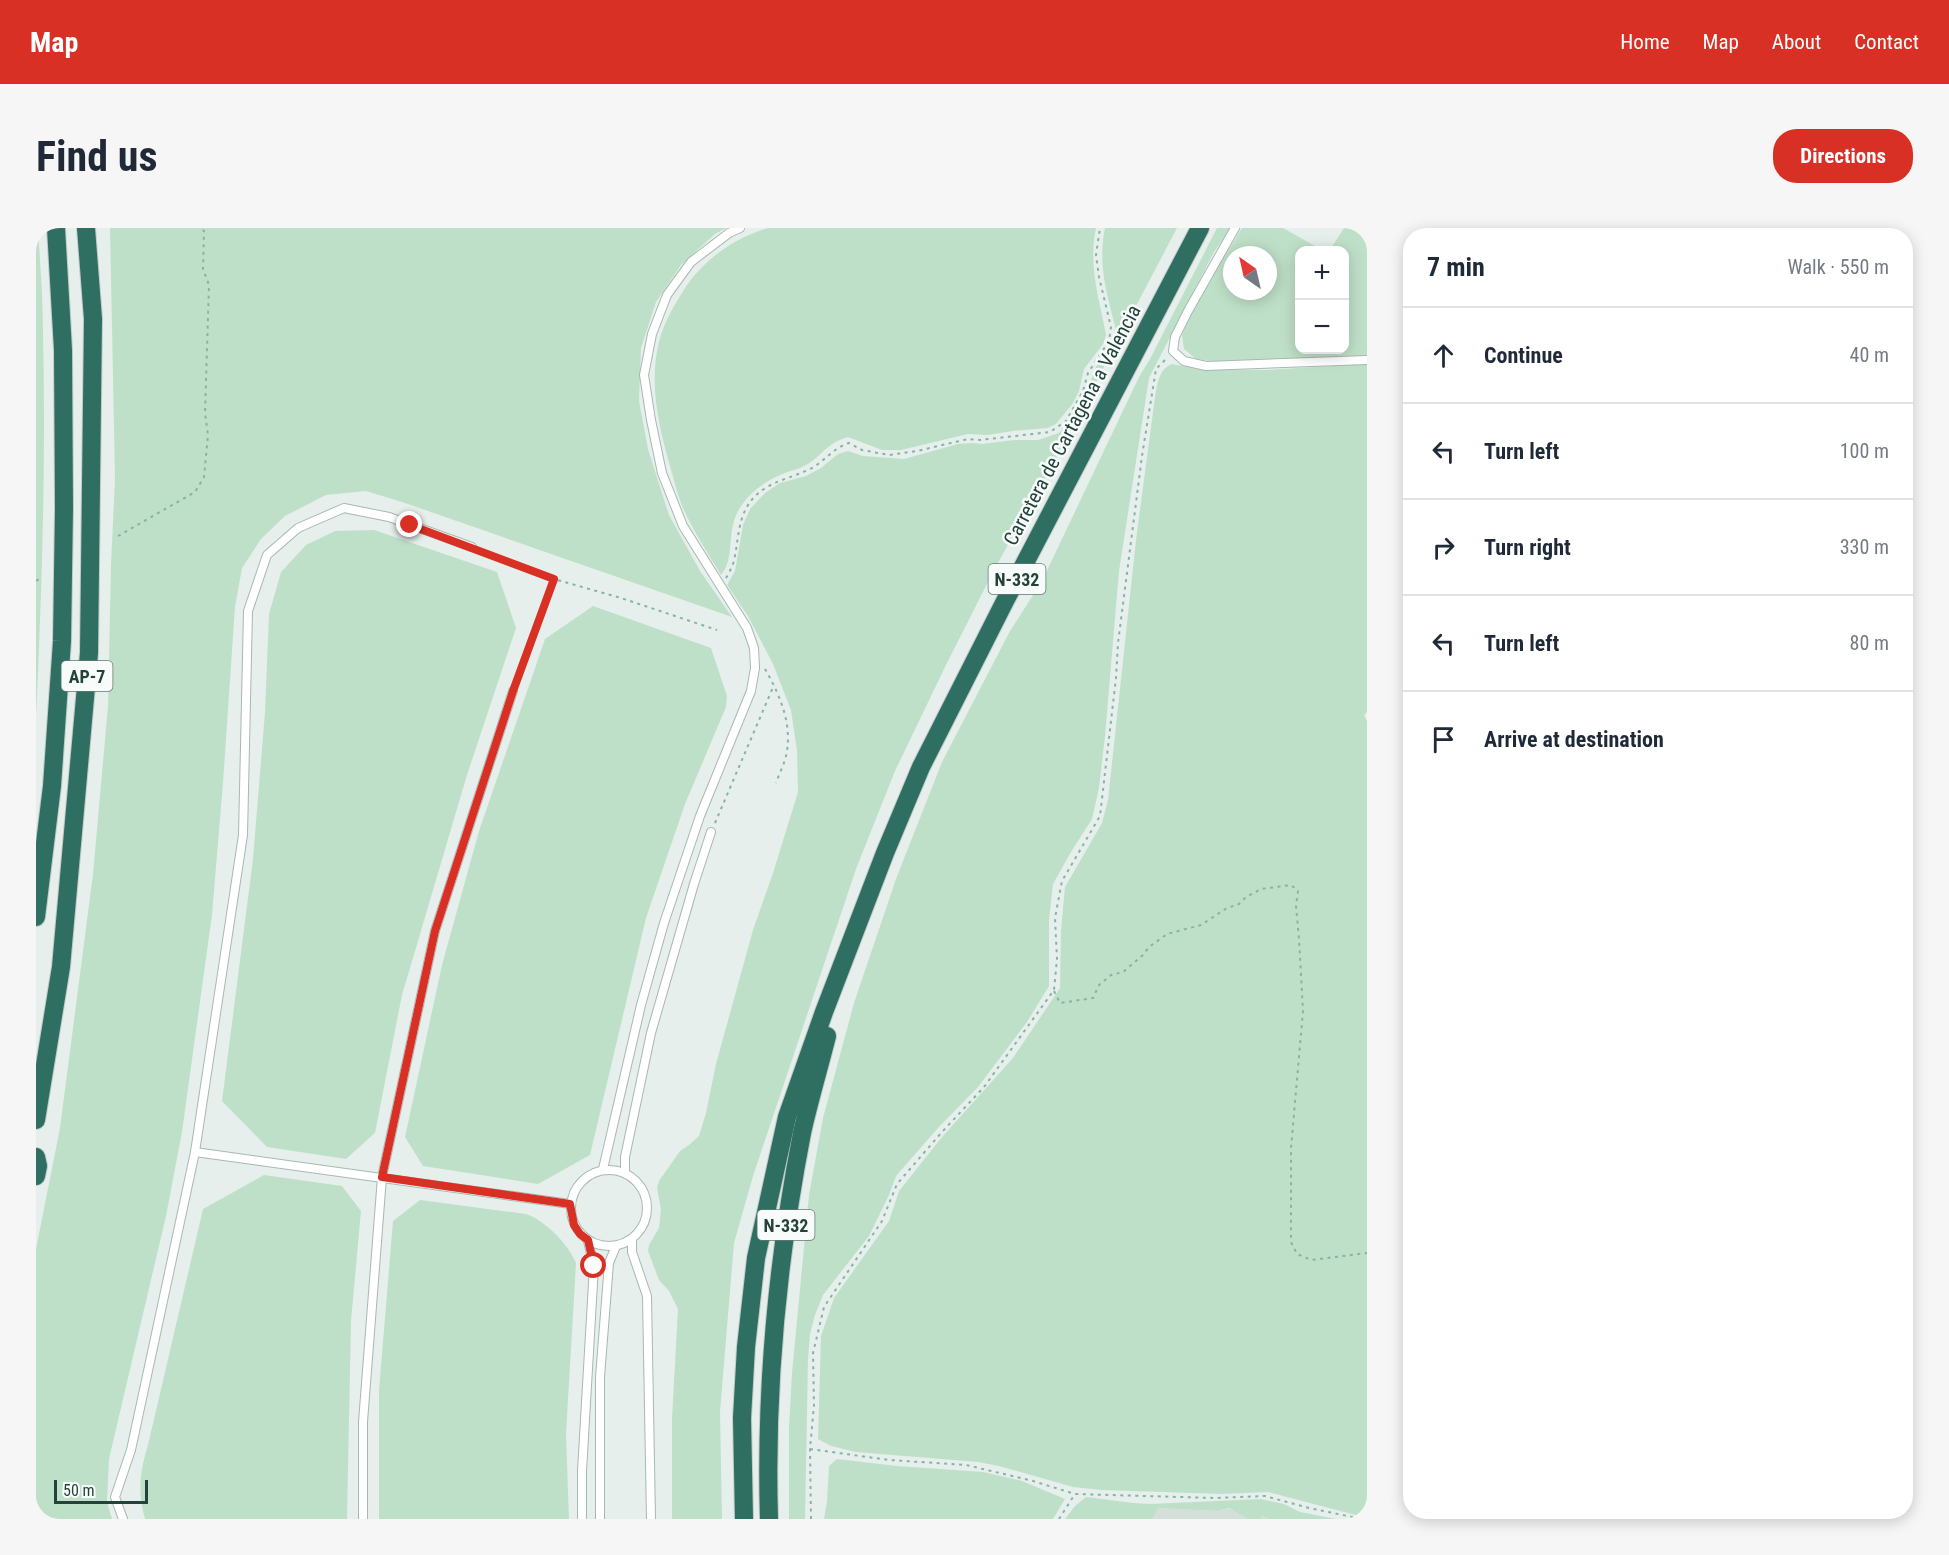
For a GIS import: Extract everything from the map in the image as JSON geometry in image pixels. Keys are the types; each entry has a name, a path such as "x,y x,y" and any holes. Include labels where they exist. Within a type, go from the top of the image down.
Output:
{"highway":[{"name":"AP-7","path":"36,917 52,786 62,640 63,350 56,228"},
{"name":"AP-7","path":"36,1120 62,967 89,653 93,319 86,228"},
{"name":"Carretera de Cartagena a Valencia","path":"744,1519 742,1418 746,1347 756,1258 787,1117 824,1011 903,808 964,680 1200,228"},
{"name":"Carretera de Cartagena a Valencia","path":"769,1519 771,1352 784,1240 802,1131 852,938"},
{"path":"36,1157 38,1166 36,1176"},
{"path":"770,1469 777,1519"}],"lane":[{"path":"603,1170 641,1005 664,923 700,816 751,691 755,668 754,648 747,628 682,526 662,473 644,375 652,334 667,295 691,262 729,233 740,228"},
{"path":"1235,228 1188,311 1175,337 1173,351 1184,361 1206,366 1367,360"},
{"path":"123,1519 115,1497 131,1450 195,1152 243,835 249,611 267,555 298,528 344,508 389,518 472,547"},
{"path":"363,1519 363,1422 382,1177 435,931 513,691"},
{"path":"625,1172 625,1157 651,1033 711,832"},
{"path":"195,1152 570,1204"},
{"path":"603,1170 625,1172 639,1184 645,1194 646,1219 632,1239 616,1246 597,1245 580,1234 574,1225 570,1204 573,1192 580,1181 591,1174 603,1170"},
{"path":"632,1239 632,1252 647,1296 651,1519"},
{"path":"582,1519 582,1471 594,1266 588,1240"},
{"path":"600,1519 600,1377 609,1263 616,1246"}],"path":[{"path":"118,536 195,492 204,477 208,435 205,413 209,285 203,269 204,231 200,228"},
{"path":"721,589 733,563 739,522 745,509 764,489 778,481 811,469 839,446 849,443 862,450 890,455 968,439 980,440 1050,432 1066,421 1083,392 1088,374 1109,341 1111,327 1096,255 1100,228"},
{"path":"811,1519 810,1449 814,1405 813,1353 824,1307 882,1221 897,1184 984,1087 1054,990 1057,959 1055,918 1062,880 1100,816 1118,643 1142,456 1156,369 1173,351"},
{"path":"472,547 554,579 621,598 717,630"},
{"path":"36,581 42,577"},
{"path":"513,691 554,579"},
{"path":"754,648 780,696 787,728 786,755 776,783"},
{"path":"711,832 774,685"},
{"path":"1054,990 1060,1003 1093,998 1100,985 1110,975 1123,972 1149,947 1167,934 1201,925 1261,889 1291,885 1298,891 1296,906 1303,1011 1291,1148 1291,1242 1297,1254 1311,1260 1367,1253"},
{"path":"810,1449 889,1460 966,1465 1034,1481 1075,1494 1215,1498 1265,1496 1362,1519"},
{"path":"1059,1519 1075,1494"}],"shaded area":[{"path":"1263,1502 1257,1515 1276,1519 1083,1519 1119,1506 1217,1511"}],"green space":[{"path":"36,228 38,228 43,307 44,477 36,717"},
{"path":"110,228 726,228 715,234 681,265 656,302 641,348 639,401 648,449 669,515 700,571 732,617 366,491 326,495 285,516 261,539 242,568 235,607 212,915 182,1132 166,1216 109,1459 107,1502 112,1519 36,1519 36,1249 60,1128 93,874 108,706 115,479"},
{"path":"768,228 1096,228 1094,268 1106,335 1103,344 1084,369 1079,391 1073,403 1056,424 1048,428 987,435 968,434 901,450 882,450 848,437 839,440 804,466 769,480 749,496 739,510 733,525 728,562 721,575 681,504 663,441 657,408 656,359 661,334 667,319 695,275 713,257 733,243"},
{"path":"1105,228 1177,228 1053,464 994,570 946,665 895,771 856,869 753,1176 734,1243 720,1412 722,1519 672,1519 672,1419 678,1309 669,1291 659,1280 648,1251 659,1228 661,1209 657,1188 659,1181 680,1151 699,1136 716,1064 753,930 798,792 797,751 791,710 773,664 748,616 727,585 735,571 743,525 750,509 765,493 780,483 806,476 821,468 838,454 848,451 863,456 904,459 958,444 1038,440 1059,433 1084,398 1096,367 1117,334 1103,268"},
{"path":"1217,228 1231,228 1214,252 1149,378 1119,571 1099,788 1092,819 1053,884 1049,920 1049,986 1027,1022 978,1087 896,1176 869,1236 823,1295 810,1334 805,1519 789,1519 789,1427 792,1373 809,1195 823,1118 854,1003 896,879 942,762 1010,631 1042,581 1139,377"},
{"path":"1242,228 1283,228 1315,246 1295,246 1295,354 1349,354 1349,246 1333,246 1344,228 1367,228 1367,356 1226,363 1196,359 1184,349 1182,335 1193,309 1223,259 1223,300 1277,300 1277,246 1231,246"},
{"path":"1172,364 1203,370 1266,370 1367,364 1367,712 1364,715 1367,721 1367,1518 1268,1492 1222,1494 1073,1487 978,1462 856,1452 831,1446 818,1439 821,1336 834,1298 889,1221 899,1191 942,1137 1013,1058 1060,988 1061,930 1065,887 1102,823 1108,800 1136,540 1155,397 1161,373"},
{"path":"374,530 497,572 516,628 467,775 402,995 375,1133 346,1159 267,1147 222,1101 253,859 265,712 269,614 281,572 306,545 335,531"},
{"path":"593,606 711,648 727,696 726,707 685,804 646,918 590,1155 538,1184 423,1166 405,1137 442,965 479,831 545,639"},
{"path":"264,1175 342,1186 361,1211 351,1321 347,1519 145,1519 140,1490 143,1464 203,1209"},
{"path":"420,1200 534,1217 556,1234 568,1248 576,1263 566,1434 569,1519 379,1519 379,1390 393,1221"},
{"path":"837,1459 983,1472 1022,1481 1065,1499 1053,1519 824,1519 829,1466"},
{"path":"1086,1497 1150,1504 1261,1499 1284,1504 1300,1512 1336,1519 1270,1519 1262,1516 1260,1519 1248,1519 1230,1508 1217,1511 1158,1508 1152,1519 1065,1519"}],"route":[{"path":"410,525 554,579 513,691 435,931 382,1177 570,1204 574,1225 588,1240 594,1266"}]}
